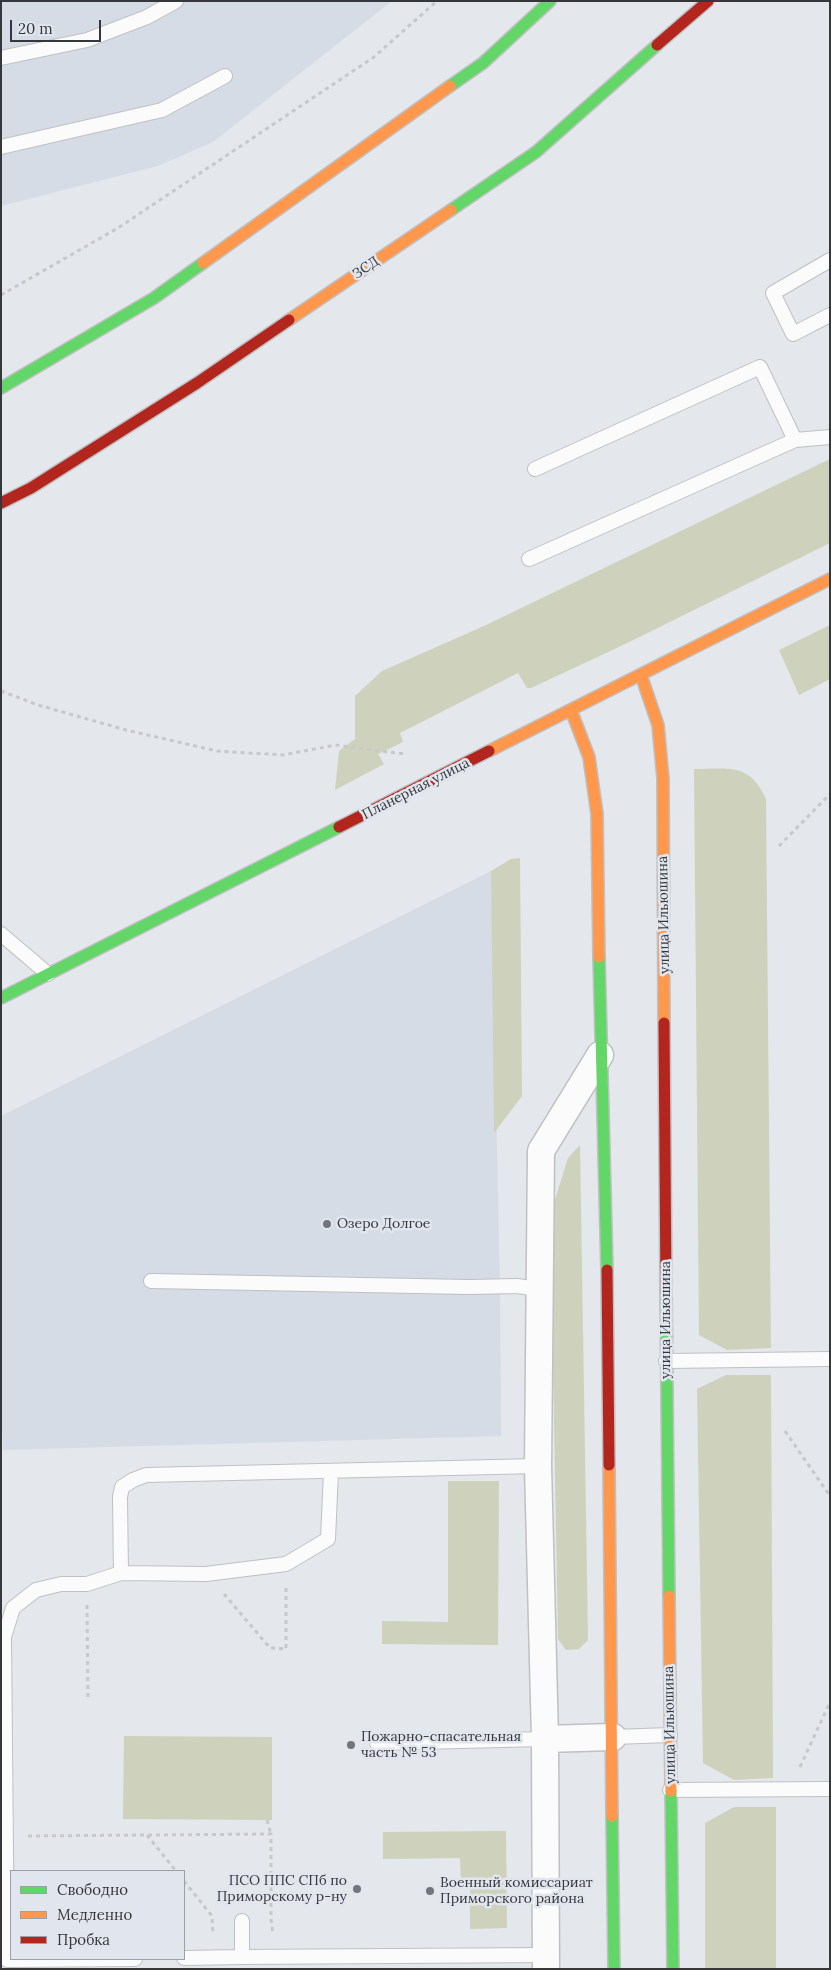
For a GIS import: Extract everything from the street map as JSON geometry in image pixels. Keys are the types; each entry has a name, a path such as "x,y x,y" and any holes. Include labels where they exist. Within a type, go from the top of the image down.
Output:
{"main road":[{"path":"1,388 154,298 483,63 550,1"},
{"name":"ЗСД","path":"1,503 31,488 196,383 536,152 708,1"},
{"name":"Планерная улица","path":"1,998 830,579"},
{"name":"улица Ильюшина","path":"641,675 658,725 662,778 672,1969"},
{"path":"572,710 590,757 597,814 600,1055 606,1203 614,1969"}],"street":[{"path":"546,1962 544,1739 538,1466 541,1151 600,1055"},
{"path":"544,1739 613,1737"}],"lane":[{"path":"1,58 87,40 147,17 176,1"},
{"path":"1,147 162,110 224,76"},
{"path":"830,260 773,293 793,334 830,315"},
{"path":"535,469 760,367 795,440"},
{"path":"530,559 795,440 830,437"},
{"path":"1,934 48,974"},
{"path":"151,1281 469,1287 517,1286 539,1289"},
{"path":"666,1361 830,1359"},
{"path":"121,1573 120,1497 122,1487 146,1475 538,1466"},
{"path":"10,1960 7,1960 4,1637 13,1608 36,1590 61,1584 87,1584 121,1573 206,1574 286,1564 328,1539 332,1472"},
{"path":"613,1737 670,1735"},
{"path":"377,1743 544,1739"},
{"path":"670,1790 830,1789"},
{"path":"242,1921 242,1957"},
{"path":"185,1958 242,1957 546,1962"}],"path":[{"path":"1,295 118,228 374,56 437,1"},
{"path":"1,691 38,705 126,730 217,751 283,755 336,745 404,754"},
{"path":"779,846 830,794"},
{"path":"785,1431 830,1496"},
{"path":"206,1574 270,1648 286,1649 286,1564"},
{"path":"87,1584 88,1699"},
{"path":"790,1790 829,1703"},
{"path":"267,1820 271,1834 271,1919 274,1938"},
{"path":"6,1836 271,1834"},
{"path":"147,1835 175,1870"},
{"path":"185,1882 212,1916 213,1958"}],"shaded area":[{"path":"1,1 392,1 213,142 158,166 1,206"},
{"path":"491,871 500,1287 501,1436 3,1450 1,1405 1,1118 3,1115"}],"green space":[{"path":"830,459 830,543 531,688 527,688 518,673 400,733 403,742 378,754 384,764 335,790 339,751 355,739 355,696 382,671 484,626"},
{"path":"830,625 830,679 799,695 779,650"},
{"path":"694,769 728,769 745,773 759,787 766,799 771,1348 727,1350 699,1335"},
{"path":"520,858 522,1096 494,1133 491,871 511,859"},
{"path":"580,1145 588,1640 579,1649 566,1650 558,1639 551,1256 554,1203 568,1158"},
{"path":"726,1375 771,1375 773,1778 734,1780 703,1763 697,1389"},
{"path":"448,1481 499,1481 498,1645 382,1644 382,1621 448,1622"},
{"path":"124,1736 272,1737 272,1820 123,1819"},
{"path":"734,1807 776,1807 776,1969 705,1969 705,1823"},
{"path":"506,1831 507,1928 470,1929 470,1886 461,1886 460,1858 383,1859 383,1832"}],"traffic: fast":[{"path":"450,86 483,63 550,1"},
{"path":"451,210 536,152 657,45"},
{"path":"1,388 154,298 203,263"},
{"path":"1,998 339,827"},
{"path":"599,957 607,1270"},
{"path":"666,1292 669,1596"},
{"path":"671,1791 673,1969"},
{"path":"612,1816 614,1969"}],"traffic: slow":[{"path":"203,263 450,86"},
{"path":"289,320 451,210"},
{"path":"489,751 830,579"},
{"path":"641,675 658,725 663,778 664,1023"},
{"path":"571,710 589,757 597,814 599,957"},
{"path":"609,1465 612,1816"},
{"path":"669,1596 671,1791"}],"traffic: jam":[{"path":"657,45 708,1"},
{"path":"1,503 31,488 197,383 289,320"},
{"path":"339,827 489,751"},
{"path":"664,1023 666,1292"},
{"path":"607,1270 609,1465"}],"place":[{"name":"Озеро Долгое","path":"327,1224"},
{"name":"Пожарно-спасательная часть № 53","path":"351,1745"},
{"name":"ПСО ППС СПб по Приморскому р-ну","path":"357,1889"},
{"name":"Военный комиссариат Приморского района","path":"430,1891"}]}
